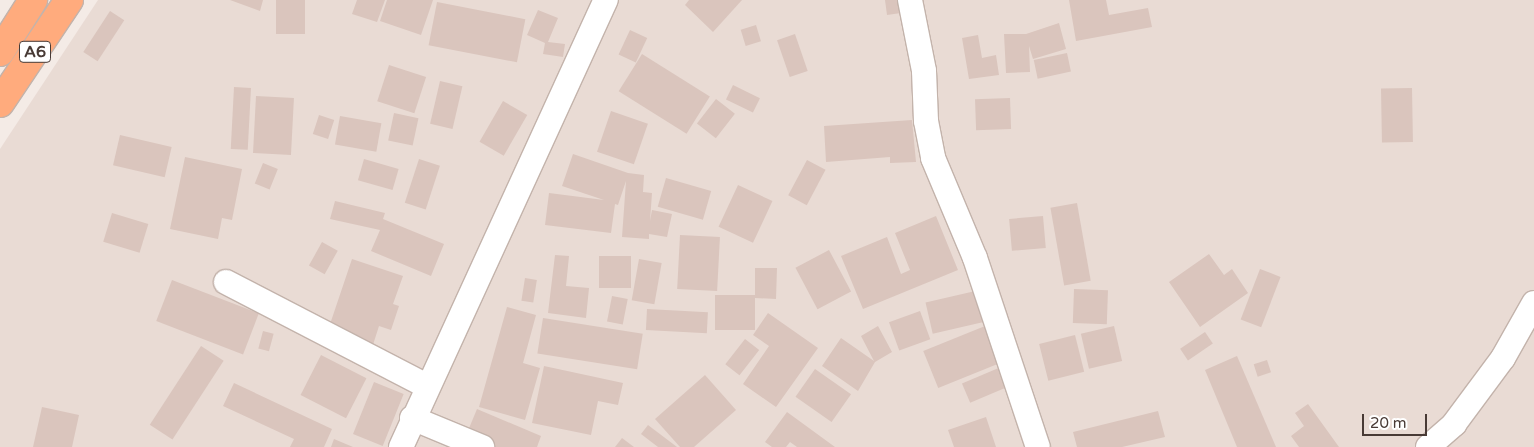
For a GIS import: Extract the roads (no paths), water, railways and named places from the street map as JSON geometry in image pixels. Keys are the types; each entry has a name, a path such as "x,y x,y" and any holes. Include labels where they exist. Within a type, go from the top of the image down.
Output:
{"highway":[{"name":"A6","path":"0,52 33,0"},
{"name":"A6","path":"0,104 69,0"}],"street":[{"path":"400,447 606,0"},
{"path":"910,0 924,71 926,121 933,158 975,258 1038,447"},
{"path":"226,282 427,386"},
{"path":"1428,447 1454,424 1503,358 1534,303"},
{"path":"412,418 482,447"}]}
